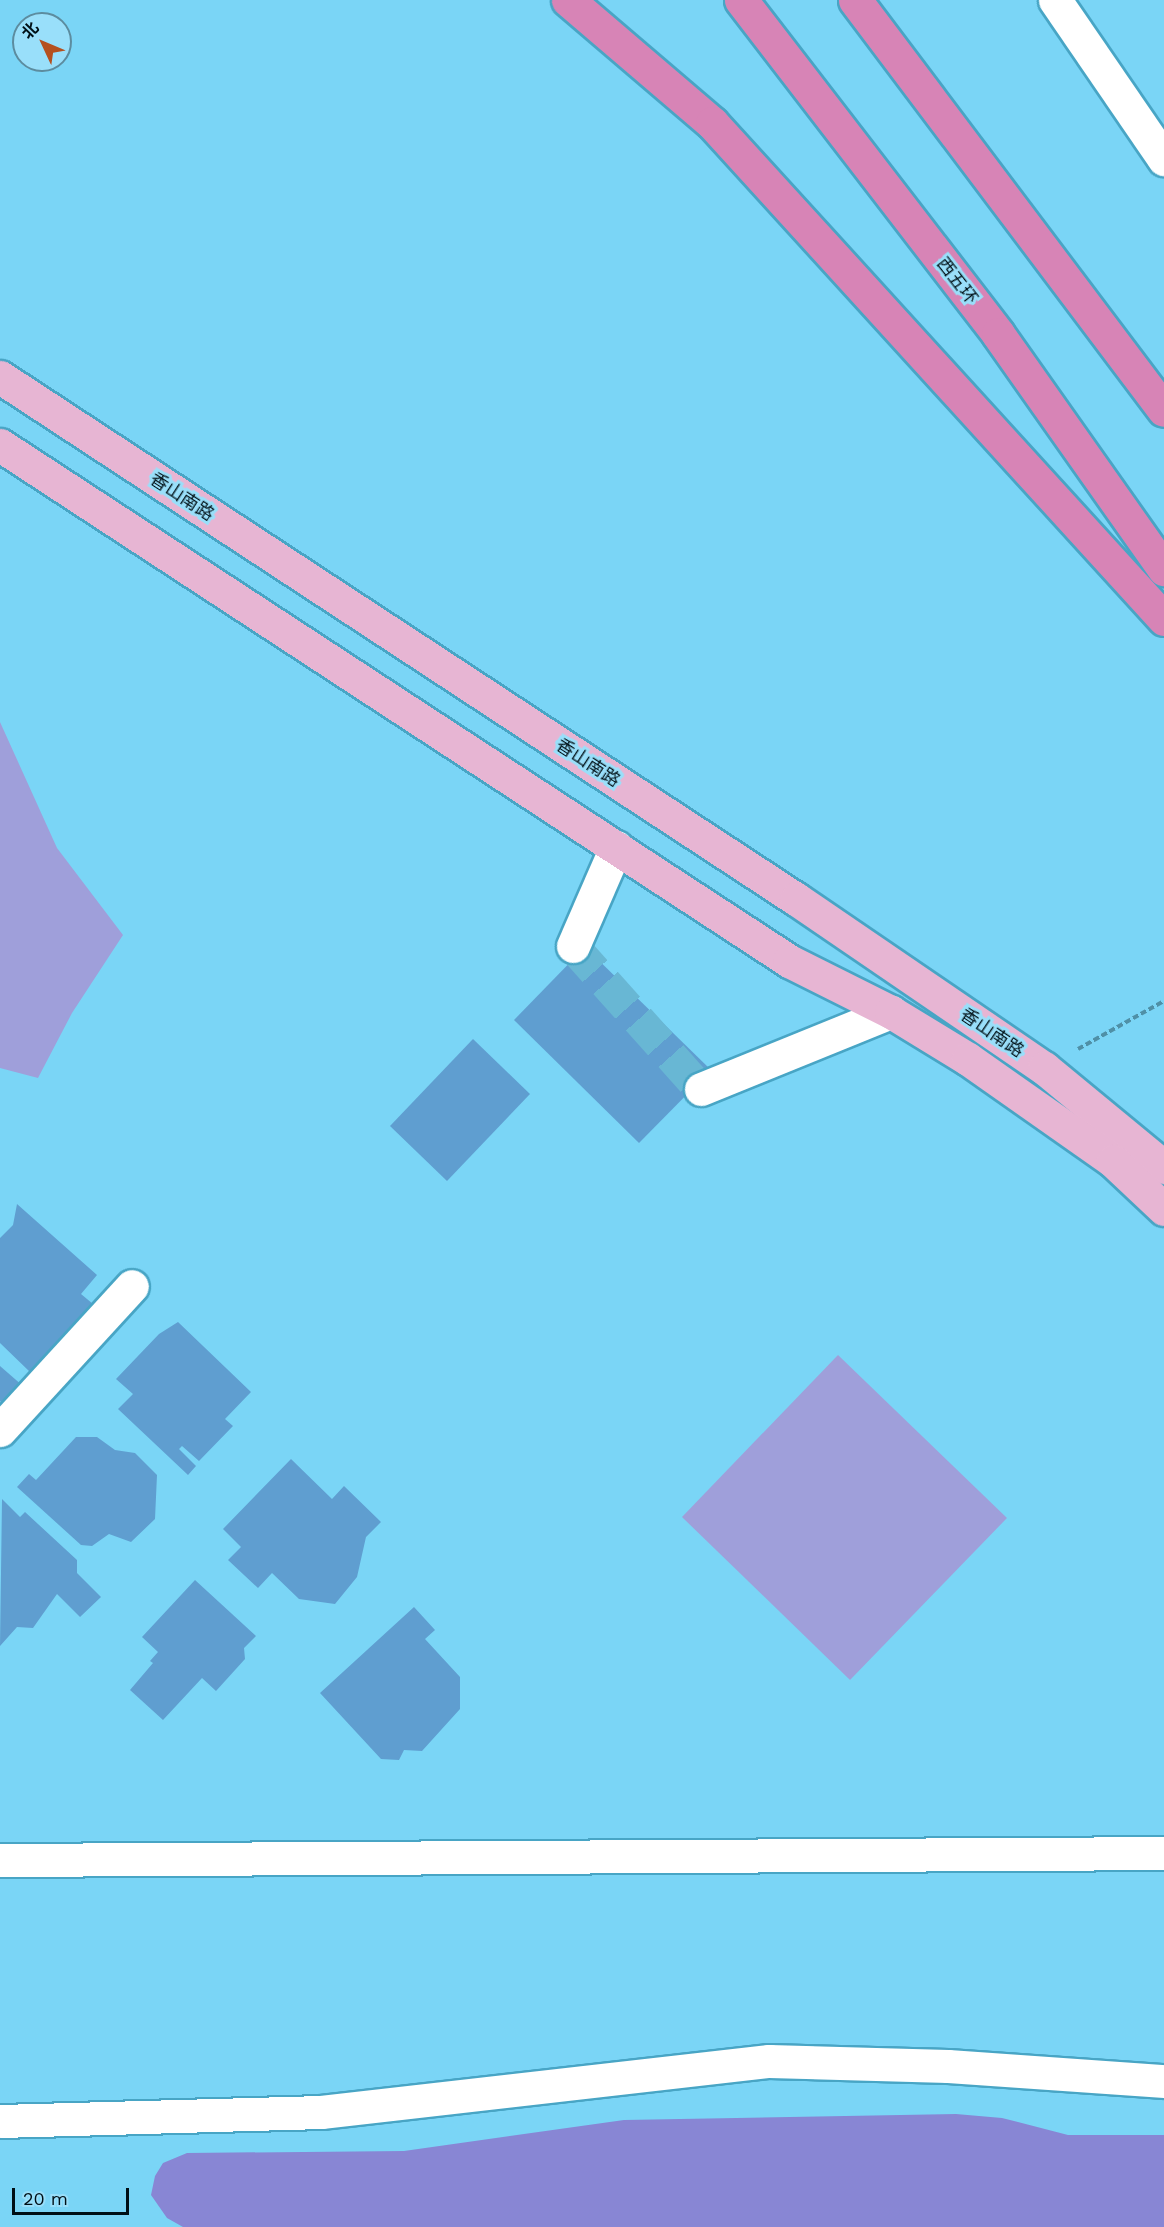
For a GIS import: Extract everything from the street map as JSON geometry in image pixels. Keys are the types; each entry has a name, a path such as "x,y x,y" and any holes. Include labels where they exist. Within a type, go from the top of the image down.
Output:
{"highway":[{"path":"568,0 712,123 1164,619"},
{"name":"西五环","path":"741,0 998,334 1164,569"},
{"path":"855,0 1164,410"}],"main road":[{"name":"香山南路","path":"0,377 796,899 1044,1068 1164,1167"},
{"name":"香山南路","path":"0,445 789,962 891,1012 968,1059 1113,1161 1164,1209"}],"street":[{"path":"1055,0 1164,159"},
{"path":"573,946 616,847"},
{"path":"701,1089 891,1012"},
{"path":"0,1430 132,1287"},
{"path":"0,1860 1164,1853"},
{"path":"0,2121 321,2112 769,2061 948,2066 1164,2081"}],"path":[{"path":"1044,1068 1164,1001"}],"shaded area":[{"path":"0,722 57,848 123,935 72,1013 38,1078 0,1068"},
{"path":"838,1355 1007,1518 850,1680 682,1517"},
{"path":"956,2114 1002,2118 1068,2135 1164,2135 1164,2227 183,2227 167,2218 151,2195 155,2176 163,2163 187,2153 404,2151 624,2120"}],"building":[{"path":"585,947 711,1070 639,1143 514,1020"},
{"path":"473,1039 530,1094 447,1181 390,1126"},
{"path":"17,1204 97,1275 81,1294 99,1309 30,1372 0,1343 0,1238 13,1225"},
{"path":"178,1322 251,1392 225,1419 233,1426 199,1461 182,1446 179,1449 196,1466 188,1475 118,1409 133,1394 116,1379 159,1334"},
{"path":"0,1366 31,1393 13,1412 0,1401"},
{"path":"76,1437 97,1437 115,1450 135,1453 157,1475 155,1519 131,1542 109,1534 92,1546 81,1545 17,1487 29,1474 36,1480"},
{"path":"291,1459 332,1499 344,1486 381,1522 366,1537 357,1577 335,1604 299,1599 272,1573 258,1588 228,1560 241,1547 223,1529"},
{"path":"2,1499 20,1517 25,1512 77,1560 77,1573 101,1597 80,1617 57,1594 33,1628 17,1627 0,1646"},
{"path":"195,1580 256,1636 244,1648 245,1659 216,1691 202,1678 163,1720 130,1690 153,1663 150,1661 158,1652 142,1637"},
{"path":"414,1607 435,1630 425,1639 460,1677 460,1709 422,1751 404,1750 399,1760 381,1759 320,1693"}],"tunnel":[{"path":"573,946 701,1089"}]}
